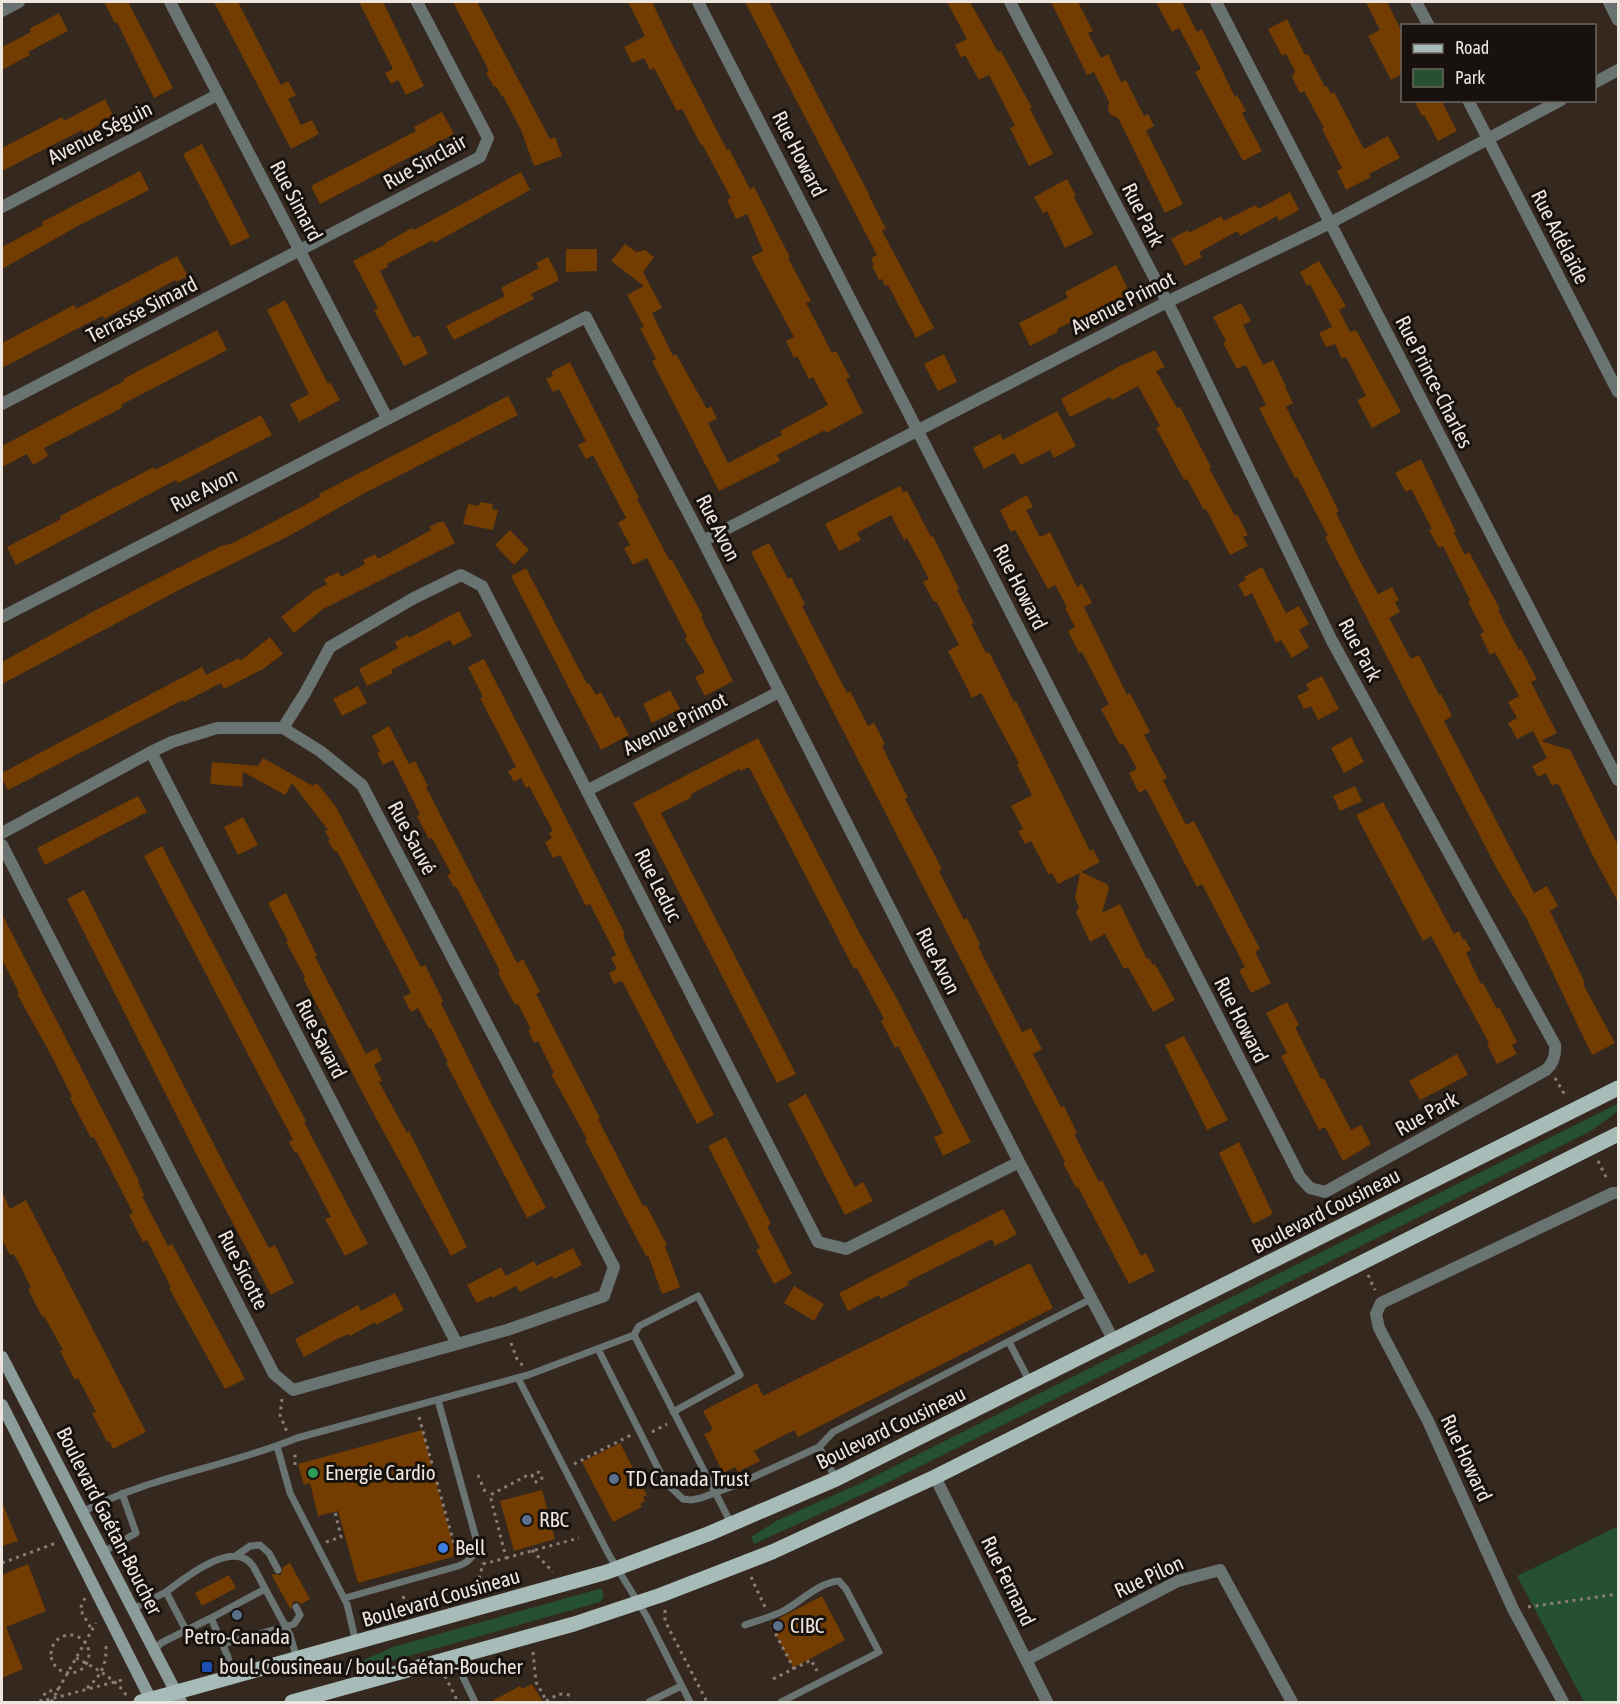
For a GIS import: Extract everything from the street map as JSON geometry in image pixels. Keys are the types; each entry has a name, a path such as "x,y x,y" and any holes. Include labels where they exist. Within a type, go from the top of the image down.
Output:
{"main road":[{"name":"Boulevard Cousineau","path":"148,1702 179,1697 233,1677 617,1568 732,1525 836,1479 1618,1088"},
{"path":"292,1702 323,1699 574,1624 639,1603 772,1552 935,1477 1618,1134"},
{"name":"Boulevard Gaétan-Boucher","path":"2,1357 179,1697"},
{"name":"Boulevard Gaétan-Boucher","path":"2,1405 148,1702"}],"street":[{"path":"2,11 19,2"},
{"name":"Rue Simard","path":"170,2 387,418"},
{"name":"Rue Sinclair","path":"300,250 480,157 488,138 417,2"},
{"name":"Rue Howard","path":"698,2 1300,1177 1310,1188"},
{"name":"Rue Park","path":"1010,2 1167,302 1332,641 1555,1045 1555,1057 1552,1065 1546,1070 1325,1192 1310,1188"},
{"name":"Rue Prince-Charles","path":"1216,2 1618,780"},
{"path":"1416,2 1428,24"},
{"path":"1609,2 1618,20"},
{"path":"1596,82 1618,70"},
{"name":"Avenue Séguin","path":"2,207 217,95"},
{"name":"Rue Adélaïde","path":"1469,102 1618,392"},
{"name":"Avenue Primot","path":"703,541 1167,302 1330,223 1557,102"},
{"name":"Terrasse Simard","path":"2,404 300,250"},
{"name":"Rue Avon","path":"2,617 586,317 703,541 1019,1162 1114,1341"},
{"name":"Rue Leduc","path":"283,728 330,647 414,598 462,575 482,586 818,1242 846,1249 1019,1162"},
{"name":"Avenue Primot","path":"588,790 779,692"},
{"path":"2,833 172,742 217,728 283,728"},
{"name":"Rue Sauvé","path":"283,728 320,751 362,785 614,1267"},
{"name":"Rue Savard","path":"150,752 457,1344"},
{"name":"Rue Sicotte","path":"2,845 274,1374 293,1390 507,1329 604,1296 614,1267"},
{"name":"Rue Howard","path":"1563,1702 1513,1609 1428,1420 1379,1328 1376,1314 1381,1303 1613,1193 1614,1189"},
{"name":"Rue Fernand","path":"935,1477 1047,1702"},
{"name":"Rue Pilon","path":"1026,1660 1178,1581 1220,1570 1292,1702"}],"lane":[{"path":"82,1512 122,1493 160,1479 277,1446 297,1438 518,1378 634,1335 639,1326 698,1296 740,1375 673,1412"},
{"path":"598,1349 665,1482 679,1496 687,1500 701,1498 736,1485 819,1447 833,1432 1092,1299"},
{"path":"634,1335 732,1525"},
{"path":"1009,1342 1030,1382"},
{"path":"518,1378 690,1702"},
{"path":"345,1598 458,1566 468,1562 474,1554 477,1542 438,1400"},
{"path":"277,1446 290,1493 345,1598 356,1643"},
{"path":"819,1447 836,1479"},
{"path":"103,1552 136,1533 122,1493"},
{"path":"133,1609 166,1592 190,1574 225,1557 237,1555 250,1546 260,1545 269,1553 278,1570"},
{"path":"237,1555 251,1562 293,1641 297,1659"},
{"path":"745,1625 783,1611 832,1581 841,1582 879,1652 782,1702"},
{"path":"154,1651 161,1643 265,1589"},
{"path":"166,1592 186,1630"},
{"path":"223,1644 294,1624 300,1618 296,1607"},
{"path":"211,1618 223,1644 233,1677"},
{"path":"458,1657 463,1677 475,1702"},
{"path":"649,1702 681,1686"}],"path":[{"path":"1553,1074 1566,1097"},
{"path":"1598,1161 1614,1189"},
{"path":"1368,1275 1377,1295"},
{"path":"510,1340 517,1359 524,1367"},
{"path":"284,1394 280,1403 280,1415 287,1432"},
{"path":"418,1414 457,1557"},
{"path":"650,1433 668,1424"},
{"path":"574,1464 631,1434"},
{"path":"481,1498 526,1476 542,1472 542,1478 538,1482 532,1476"},
{"path":"478,1475 488,1495 506,1558"},
{"path":"444,1508 451,1506"},
{"path":"327,1542 341,1537 335,1512"},
{"path":"475,1595 483,1564 579,1538"},
{"path":"2,1563 60,1541"},
{"path":"532,1550 553,1572"},
{"path":"751,1577 767,1612"},
{"path":"402,1614 402,1597 408,1586"},
{"path":"1513,1609 1618,1594"},
{"path":"86,1598 80,1609 92,1630"},
{"path":"665,1610 665,1621 707,1702"},
{"path":"52,1701 97,1621"},
{"path":"770,1623 794,1669"},
{"path":"65,1635 76,1636 85,1642 89,1652 87,1664 78,1672 68,1674 57,1669 51,1657 52,1646 56,1640 65,1635"},
{"path":"86,1690 101,1672 106,1658 106,1639"},
{"path":"533,1652 536,1683 547,1702 559,1694 571,1695"},
{"path":"76,1658 114,1682 130,1702"},
{"path":"773,1679 811,1660"},
{"path":"445,1676 458,1702"},
{"path":"40,1702 52,1701 123,1679"},
{"path":"40,1702 46,1692 59,1689"}],"green space":[{"path":"1617,1104 1618,1111 1591,1131 883,1485 754,1544 751,1537 778,1520 859,1484"},
{"path":"1618,1526 1618,1702 1584,1702 1517,1576"},
{"path":"602,1589 604,1596 600,1602 388,1662 356,1670 354,1664 393,1647"}],"building":[{"path":"104,2 128,2 173,88 154,98 117,22 115,23"},
{"path":"214,2 238,2 281,85 288,81 296,95 288,99 301,125 312,120 319,134 291,149"},
{"path":"359,2 383,2 424,86 406,95 398,80 391,84 385,73 393,69"},
{"path":"453,2 477,2 550,139 555,137 562,156 534,166 521,130 503,96 496,86 494,87 486,73 489,71"},
{"path":"628,2 652,2 727,150 729,149 750,189 754,187 790,257 788,258 811,301 806,303 832,353 836,351 850,377 846,379 863,413 777,455 780,461 719,491 652,361 656,359 640,328 644,327 627,295 644,286 611,261 625,244 636,252 645,250 654,257 643,272 662,308 652,313 673,356 676,354 707,409 711,406 717,419 708,423 728,463 782,435 780,431 828,405 813,377 809,379 797,356 794,358 786,341 794,337 751,257 763,251 747,214 736,219 727,200 731,198 682,109 677,111 654,68 650,70 644,58 632,63 624,47 645,36"},
{"path":"745,2 769,2 870,196 886,229 882,231 934,328 916,338 888,285 885,286 882,279 879,280 871,258 877,255"},
{"path":"947,2 970,2 998,52 1001,51 1032,108 1030,109 1053,154 1029,166 1010,128 1015,126 989,75 979,80 965,55 961,58 955,45 967,39"},
{"path":"1051,2 1078,2 1093,31 1088,33 1101,58 1108,54 1121,82 1126,80 1144,116 1148,114 1154,126 1146,131 1183,204 1165,213 1118,118 1111,115 1108,110 1109,102 1094,72 1087,75"},
{"path":"1156,2 1182,2 1197,32 1202,29 1235,97 1237,95 1246,111 1242,113 1262,151 1243,161 1195,72 1201,69 1179,28 1172,32"},
{"path":"1366,2 1387,2 1401,30 1401,75 1391,80 1368,36 1380,30"},
{"path":"59,13 68,31 28,52 30,55 2,70 2,47 31,32 29,29"},
{"path":"1287,19 1305,55 1308,54 1325,87 1327,86 1331,94 1334,92 1364,149 1388,136 1400,158 1369,174 1371,177 1346,190 1337,171 1342,168 1322,129 1324,128 1304,91 1300,93 1292,77 1295,71 1286,54 1282,56 1268,29"},
{"path":"105,99 114,117 84,133 82,130 2,171 2,148 62,117 64,121"},
{"path":"1415,102 1442,102 1457,131 1438,141 1424,115 1422,116"},
{"path":"442,112 454,134 320,204 311,186 416,131 414,127"},
{"path":"202,144 250,237 231,246 183,154"},
{"path":"140,171 149,190 78,226 2,269 2,247 43,225 42,222"},
{"path":"521,172 530,190 434,243 433,240 387,264 388,267 380,271 413,338 419,335 428,354 404,366 374,310 378,308 353,261"},
{"path":"1067,179 1093,234 1065,248 1047,211 1043,213 1034,197"},
{"path":"1290,192 1299,210 1279,221 1277,216 1240,236 1238,231 1199,252 1202,257 1185,266 1171,239 1188,230 1189,233 1221,216 1224,221 1256,205 1258,209"},
{"path":"566,249 597,249 597,271 566,272"},
{"path":"177,256 188,276 176,282 175,280 104,319 103,316 88,323 2,368 2,343 74,305 76,309"},
{"path":"548,257 558,276 558,281 531,294 534,299 454,340 446,326 505,296 501,288 539,268 536,263"},
{"path":"1319,261 1346,306 1339,310 1350,332 1356,330 1401,412 1372,428 1357,400 1366,396 1346,357 1342,359 1335,344 1326,347 1319,333 1332,327 1310,284 1307,286 1300,272"},
{"path":"1116,265 1130,293 1057,329 1058,332 1030,346 1019,323 1068,298 1065,292"},
{"path":"285,300 328,384 330,382 340,400 299,422 290,404 309,394 267,310"},
{"path":"1241,303 1251,321 1243,325 1263,365 1273,360 1286,386 1293,403 1286,407 1339,512 1336,513 1360,561 1378,594 1392,587 1399,600 1395,602 1400,612 1389,618 1411,659 1419,655 1439,695 1441,694 1452,716 1444,721 1534,893 1547,886 1558,906 1550,911 1585,983 1583,984 1615,1043 1592,1055 1528,921 1497,869 1325,537 1328,536 1259,408 1266,405 1246,365 1237,369 1223,343 1226,341 1213,317"},
{"path":"217,330 227,350 44,448 48,456 33,465 27,454 2,467 2,446"},
{"path":"1155,350 1165,367 1156,371 1177,408 1180,407 1211,467 1209,468 1248,535 1243,537 1248,546 1230,555 1206,509 1204,510 1187,479 1184,480 1156,428 1160,426 1138,386 1112,400 1110,397 1070,417 1061,399 1118,367"},
{"path":"944,354 957,382 938,391 924,364"},
{"path":"570,362 639,498 637,499 703,616 701,617 733,681 705,696 695,677 705,672 685,639 687,637 647,558 633,565 624,548 630,545 618,523 626,518 593,455 586,459 578,445 586,441 559,389 553,392 546,379 553,376 551,372"},
{"path":"508,396 518,415 2,684 2,662 96,610 221,546 233,543 320,497 319,494"},
{"path":"1057,411 1076,446 1054,458 1050,450 1021,465 1014,453 984,469 973,448 1000,434 1003,440"},
{"path":"261,415 272,435 178,483 176,480 16,565 7,547 61,519 60,516 100,495 154,467 155,470"},
{"path":"1421,459 1465,555 1469,552 1519,650 1521,649 1537,679 1531,682 1557,733 1541,741 1570,750 1618,845 1618,902 1558,783 1552,786 1546,773 1538,777 1532,766 1547,758 1533,731 1517,739 1508,723 1517,718 1508,702 1519,696 1495,652 1490,655 1480,634 1484,632 1443,546 1439,548 1436,543 1429,530 1432,529 1411,489 1406,492 1395,473"},
{"path":"900,486 903,492 907,491 931,537 933,536 974,623 971,624 986,653 989,652 1014,702 1016,701 1090,851 1093,849 1100,862 1081,872 1107,884 1109,888 1102,913 1120,904 1147,959 1149,958 1153,965 1155,964 1175,1000 1153,1012 1128,967 1124,969 1105,934 1090,942 1076,912 1079,907 1075,898 1080,873 1058,884 1052,873 1049,875 1031,841 1025,844 1018,831 1023,829 1011,806 1032,795 1017,765 1019,763 981,693 972,698 948,651 959,645 936,601 934,602 923,582 929,579 907,538 904,540 891,515 857,533 861,540 839,551 825,524"},
{"path":"1027,495 1033,507 1026,510 1040,537 1050,532 1077,587 1082,584 1092,603 1084,607 1127,695 1130,693 1150,732 1144,735 1167,778 1163,780 1186,825 1194,821 1260,949 1255,952 1271,983 1251,993 1239,970 1245,967 1202,884 1197,887 1146,789 1139,793 1129,773 1137,769 1124,745 1119,743 1101,709 1109,704 1082,652 1079,653 1068,631 1075,627 1065,608 1067,607 1055,585 1048,589 1015,530 1011,532 1000,510"},
{"path":"480,502 493,504 492,509 498,510 493,530 463,524 468,504 479,506"},
{"path":"444,522 455,543 323,609 294,633 281,617 314,591 327,584 324,579 338,572 341,577 365,564 363,560 375,554 377,558 380,558 431,530 429,527"},
{"path":"510,530 529,550 514,565 495,545"},
{"path":"769,543 788,579 791,577 805,604 802,606 847,693 850,691 868,726 874,723 885,744 882,746 908,798 905,799 942,869 939,871 964,920 967,918 980,944 978,946 1022,1032 1031,1028 1042,1049 1033,1054 1061,1107 1064,1106 1077,1133 1074,1134 1099,1182 1102,1180 1141,1256 1146,1253 1155,1271 1129,1284 1078,1187 1076,1188 1063,1163 1065,1162 751,552"},
{"path":"1262,567 1286,613 1299,606 1309,624 1299,630 1309,647 1292,658 1281,640 1276,643 1252,593 1245,597 1238,584 1246,580 1244,577"},
{"path":"526,568 587,684 589,683 596,695 601,692 615,718 619,716 629,735 601,750 511,576"},
{"path":"459,611 472,636 453,646 450,640 391,670 393,673 367,686 359,669 398,648 395,642 408,635 409,638"},
{"path":"270,637 283,654 263,669 224,689 221,683 184,702 183,700 8,790 2,779 2,773 202,667 206,675 239,658 240,661"},
{"path":"484,659 625,934 623,936 640,971 714,1115 697,1124 622,981 614,984 609,973 617,969 611,958 616,955 590,904 586,906 560,855 553,858 545,842 552,838 549,833 553,831 529,786 526,788 521,778 514,782 508,771 516,767 480,698 483,697 468,667"},
{"path":"1322,676 1339,709 1318,720 1311,706 1304,709 1297,696 1309,690 1306,684"},
{"path":"358,686 367,703 342,716 333,699"},
{"path":"670,690 680,709 652,723 643,704"},
{"path":"389,726 409,764 415,761 428,786 426,787 517,963 523,959 540,992 536,994 600,1118 598,1119 643,1206 646,1205 667,1245 665,1246 680,1287 662,1294 648,1255 646,1256 585,1140 587,1139 551,1074 554,1073 538,1041 534,1043 528,1030 531,1029 498,973 500,971 456,886 454,887 447,875 451,873 417,816 420,814 393,760 383,765 377,753 380,752 372,736"},
{"path":"1351,737 1364,762 1344,773 1331,748"},
{"path":"758,738 971,1142 943,1156 934,1137 943,1133 898,1046 895,1048 881,1021 884,1019 857,968 854,969 749,767 741,771 739,769 691,794 692,797 661,813 796,1074 777,1083 633,803"},
{"path":"263,758 313,786 317,783 336,807 421,967 425,965 481,1084 546,1208 527,1218 446,1063 448,1062 431,1028 429,1029 418,1008 411,1012 403,997 411,993 337,851 335,852 328,841 330,840 325,831 328,830 292,783 285,795 243,772 242,787 210,784 212,762 258,766"},
{"path":"1355,786 1362,801 1340,811 1333,796"},
{"path":"138,796 147,812 45,865 37,848"},
{"path":"1383,802 1454,934 1459,931 1463,940 1465,939 1471,950 1466,953 1481,984 1483,983 1497,1009 1499,1007 1517,1042 1512,1045 1517,1054 1497,1064 1487,1044 1489,1043 1431,936 1423,941 1356,815"},
{"path":"243,817 258,845 238,855 224,827"},
{"path":"162,846 368,1244 345,1256 325,1219 331,1217 297,1152 295,1153 289,1142 293,1140 144,856"},
{"path":"84,890 227,1170 269,1248 275,1245 294,1283 271,1295 194,1150 67,899"},
{"path":"286,893 317,956 315,957 366,1054 377,1048 382,1060 374,1065 382,1081 379,1082 407,1133 409,1131 467,1247 451,1256 303,978 305,977 268,903"},
{"path":"2,914 139,1181 144,1195 142,1196 168,1246 172,1244 245,1379 225,1389 169,1288 171,1287 147,1240 143,1242 129,1215 133,1213 94,1137 91,1138 51,1055 17,994 19,993 2,959"},
{"path":"1287,1002 1299,1025 1295,1027 1321,1079 1324,1078 1351,1130 1361,1125 1371,1144 1343,1161 1325,1127 1319,1130 1281,1056 1287,1053 1266,1013"},
{"path":"1184,1036 1228,1120 1207,1130 1165,1045"},
{"path":"1457,1054 1468,1075 1420,1100 1409,1081"},
{"path":"806,1094 855,1187 863,1182 873,1201 845,1215 788,1104"},
{"path":"726,1137 771,1224 767,1226 792,1274 774,1284 756,1250 760,1248 708,1146"},
{"path":"1239,1142 1273,1214 1253,1224 1219,1153"},
{"path":"2,1192 10,1209 26,1200 146,1432 113,1449 92,1413 96,1412 78,1378 75,1380 60,1351 63,1350 44,1316 42,1317 28,1289 31,1288 18,1261 13,1254 10,1255 2,1239"},
{"path":"1003,1209 1017,1234 995,1246 992,1239 907,1282 909,1285 881,1299 879,1295 848,1311 839,1293"},
{"path":"573,1248 582,1265 554,1279 552,1276 520,1292 516,1286 477,1303 467,1285 501,1267 506,1276 534,1261 536,1266"},
{"path":"1030,1263 1053,1308 798,1437 794,1430 754,1451 760,1461 738,1472 735,1467 723,1473 704,1434 713,1430 703,1411 757,1383 763,1396"},
{"path":"794,1286 824,1304 814,1321 784,1303"},
{"path":"395,1293 404,1310 376,1325 375,1322 350,1336 349,1334 337,1339 304,1357 295,1339 358,1305 361,1311"},
{"path":"422,1430 456,1556 358,1583 338,1511 318,1516 310,1483 304,1485 298,1464"},
{"name":"TD Canada Trust","path":"620,1443 647,1495 643,1497 645,1501 640,1504 642,1507 613,1522 582,1462"},
{"name":"RBC","path":"542,1490 555,1539 514,1551 500,1501"},
{"path":"2,1502 18,1541 2,1546"},
{"path":"290,1563 310,1599 301,1604 297,1601 293,1602 291,1610 271,1574 281,1575 283,1567"},
{"path":"28,1564 46,1611 6,1627 23,1669 2,1678 2,1575"},
{"path":"229,1575 236,1588 202,1606 195,1593"},
{"path":"822,1596 845,1640 793,1668 770,1623"},
{"path":"532,1684 543,1702 490,1702 520,1686 522,1689"}],"place":[{"name":"Energie Cardio","path":"313,1473"},
{"name":"TD Canada Trust","path":"614,1479"},
{"name":"RBC","path":"527,1520"},
{"name":"Bell","path":"443,1548"},
{"name":"Petro-Canada","path":"237,1615"},
{"name":"CIBC","path":"778,1626"},
{"name":"boul. Cousineau / boul. Gaétan-Boucher","path":"207,1667"}]}
